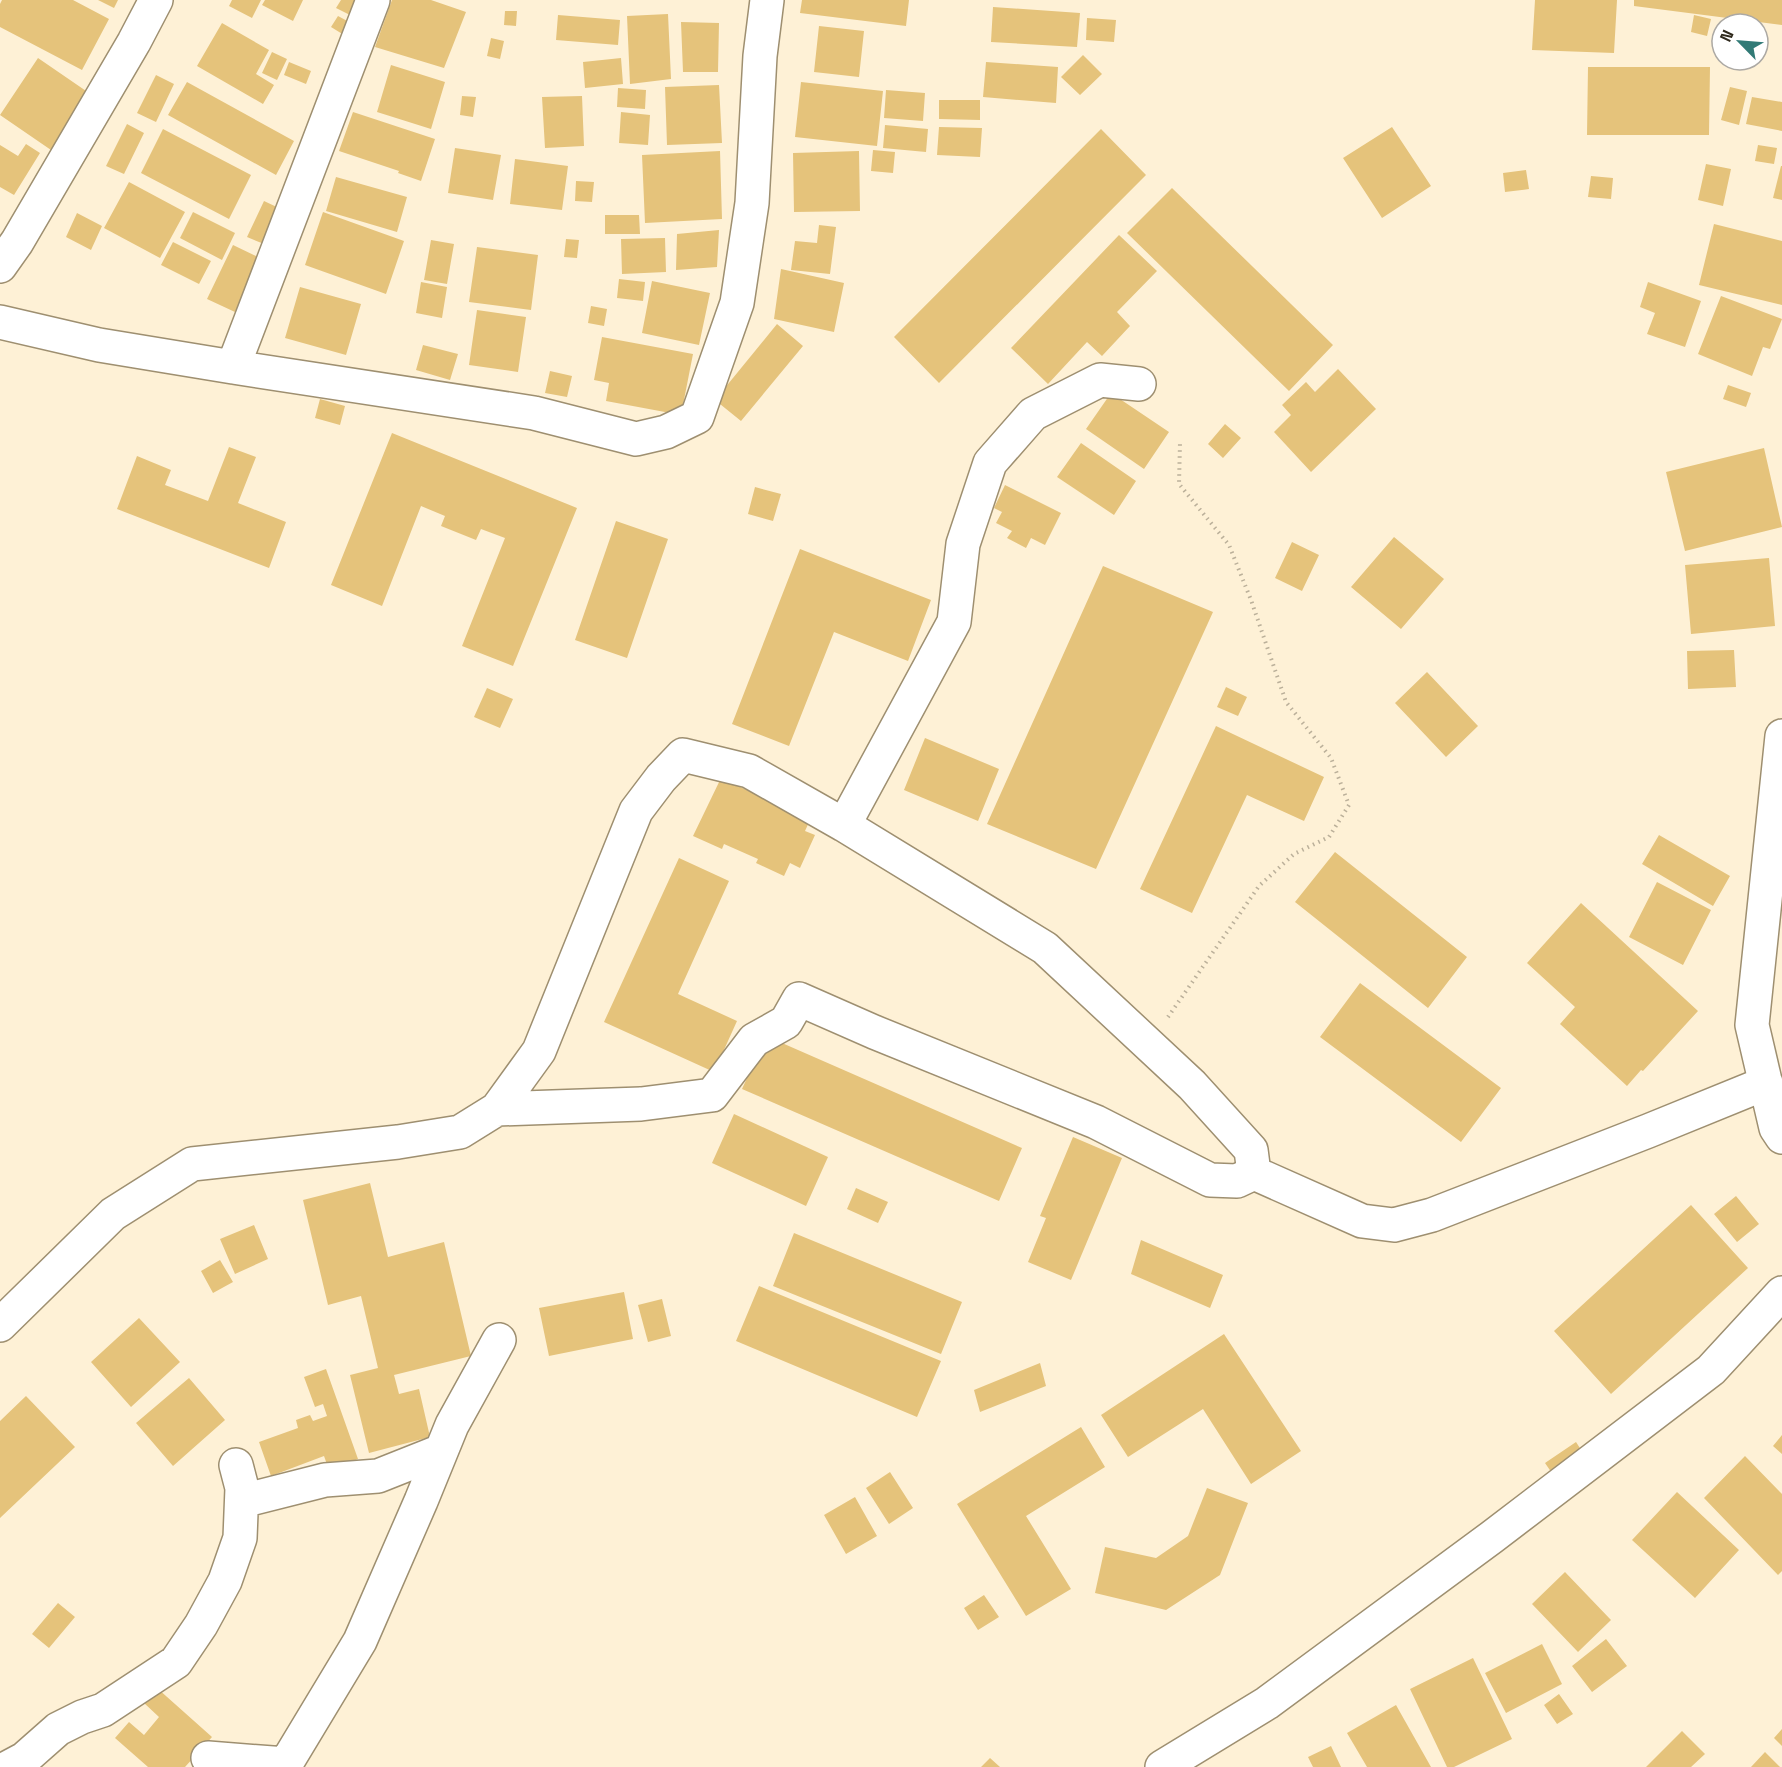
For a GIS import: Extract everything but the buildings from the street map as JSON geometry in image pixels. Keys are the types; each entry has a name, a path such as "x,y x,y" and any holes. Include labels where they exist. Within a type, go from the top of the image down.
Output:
{"street":[{"path":"0,266 17,242 123,62 156,0"},
{"path":"233,368 343,73 373,0"},
{"path":"0,322 99,345 233,368 534,413 636,439 666,432 697,417 737,303 752,203 760,56 767,0"},
{"path":"844,825 954,622 963,544 990,464 1033,414 1100,380 1138,384"},
{"path":"1782,736 1752,1025 1776,1128 1782,1137"},
{"path":"0,1325 113,1214 192,1164 398,1142 459,1132 497,1109 539,1051 636,811 661,778 683,755 749,771 844,825 1046,948 1192,1085 1251,1150 1254,1173"},
{"path":"497,1109 641,1104 712,1095 754,1040 786,1022 799,999 1096,1122 1210,1180 1237,1181 1254,1173 1362,1221 1394,1225 1432,1215 1766,1083"},
{"path":"1162,1767 1266,1703 1492,1537 1711,1370 1782,1293"},
{"path":"208,1758 285,1766 360,1641 452,1425 499,1340"},
{"path":"242,1501 325,1480 378,1476 441,1451"},
{"path":"9,1767 24,1759 58,1729 103,1710 176,1662 201,1625 225,1581 240,1538 242,1488 236,1465"}],"path":[{"path":"1149,1045 1259,886 1294,854 1329,837 1349,805 1331,758 1286,702 1251,600 1229,545 1179,484 1180,443"}]}
